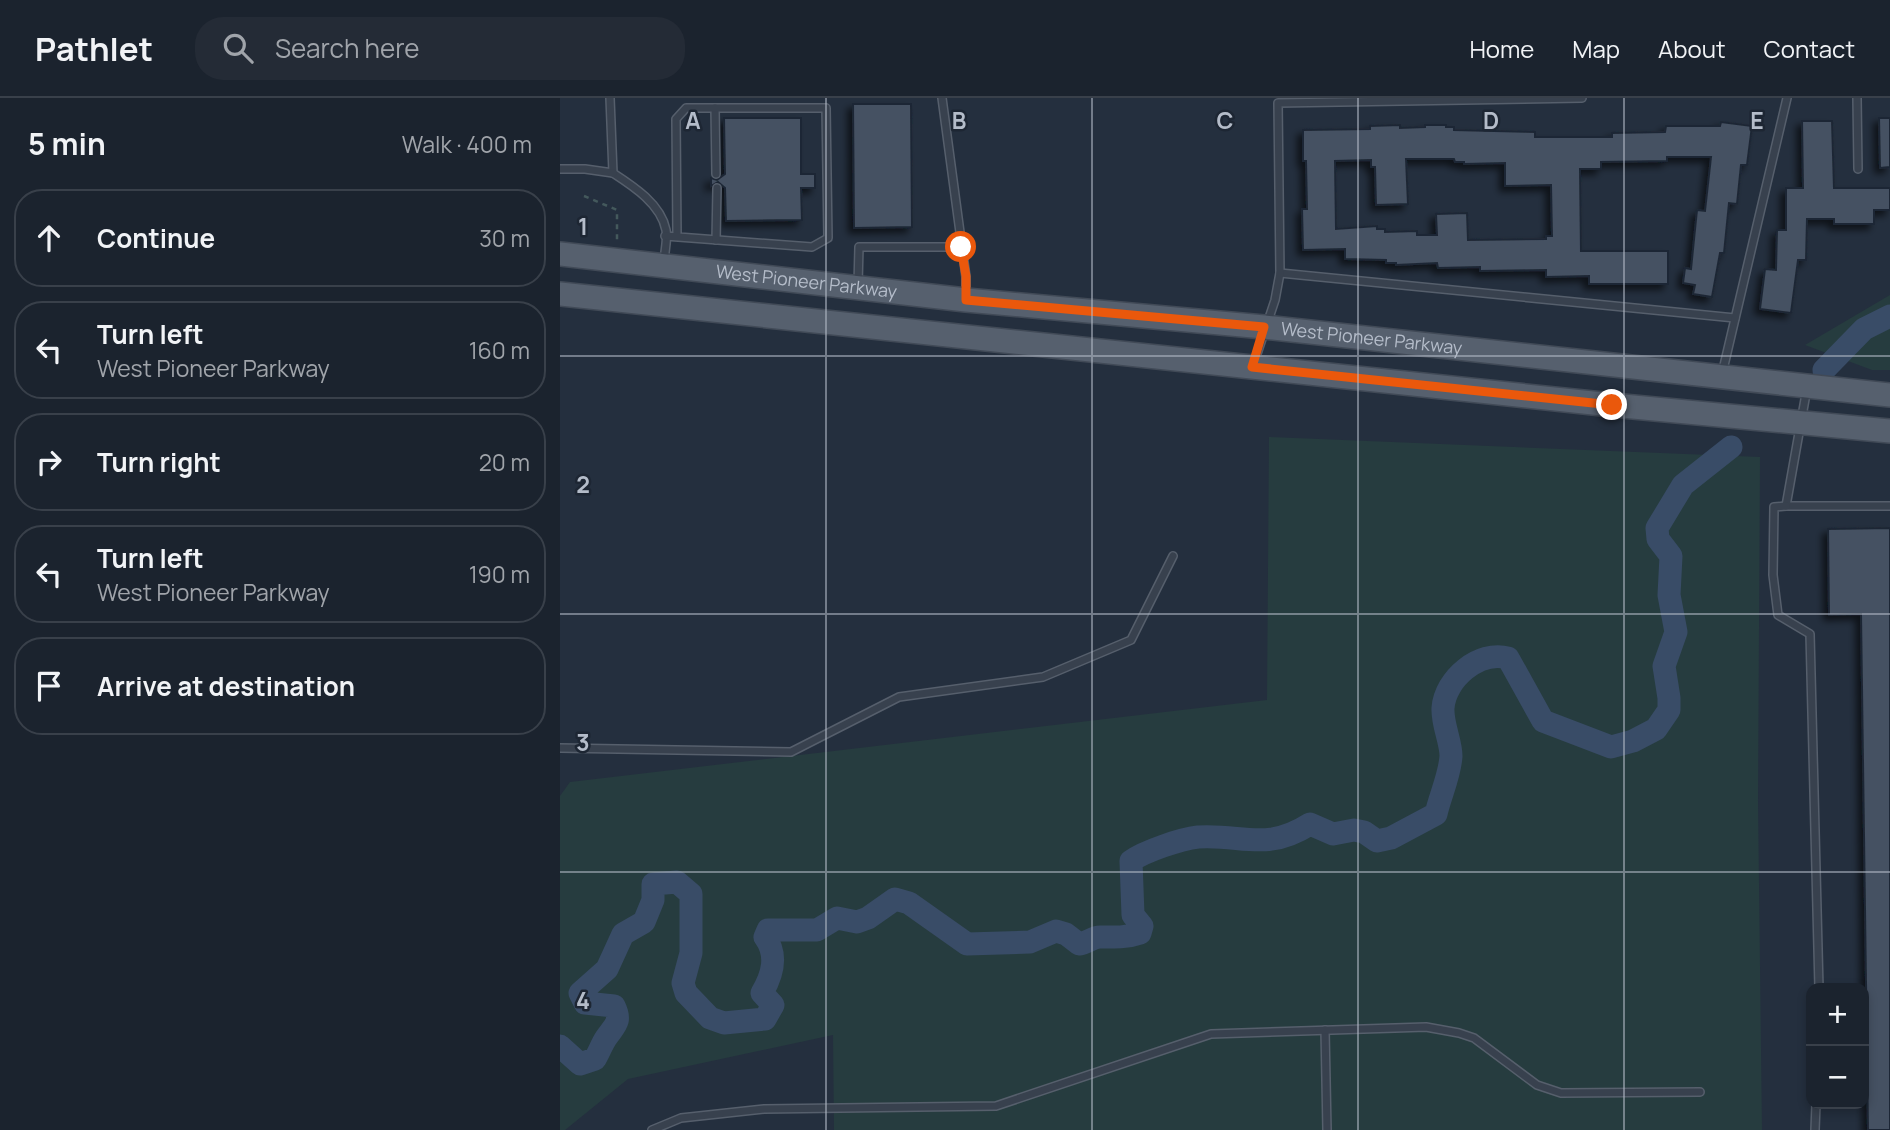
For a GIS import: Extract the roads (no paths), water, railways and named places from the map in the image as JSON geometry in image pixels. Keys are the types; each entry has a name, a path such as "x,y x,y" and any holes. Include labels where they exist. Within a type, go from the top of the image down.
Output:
{"main road":[{"name":"West Pioneer Parkway","path":"560,254 966,300 1264,327 1890,395"},
{"path":"660,304 664,265"},
{"name":"West Pioneer Parkway","path":"560,294 1890,431"}],"lane":[{"path":"610,98 613,173"},
{"path":"942,98 966,276 966,300"},
{"path":"1252,367 1275,300 1280,273 1278,103 1582,98"},
{"path":"1721,378 1787,98"},
{"path":"1857,98 1858,169"},
{"path":"666,236 677,237 716,240 812,247 828,239 826,108 686,108 676,119 677,237"},
{"path":"715,108 716,174"},
{"path":"560,169 613,173 637,188 655,207 666,229 664,265"},
{"path":"716,240 717,188"},
{"path":"858,288 859,247 961,247"},
{"path":"1280,273 1735,318"},
{"path":"1786,506 1807,387"},
{"path":"1819,983 1810,634 1778,615 1773,575 1774,507 1890,506"},
{"path":"560,748 791,752 900,697 1044,677 1131,639 1173,556"},
{"path":"652,1130 681,1118 764,1109 996,1106 1210,1034 1426,1027 1458,1032 1474,1038 1537,1085 1561,1093 1700,1092"},
{"path":"1325,1031 1327,1130"},
{"path":"1815,1130 1816,1109"}],"waterway":[{"path":"1824,370 1864,329 1890,316"},
{"path":"560,1046 580,1064 595,1059 615,1026 617,1016 614,1006 585,1003 580,993 607,969 623,934 644,922 653,900 653,884 677,882 691,894 691,953 683,983 686,993 710,1018 724,1023 765,1019 773,1005 762,993 769,979 773,958 765,937 768,930 817,930 837,918 857,922 868,918 895,899 909,903 967,944 1030,942 1056,931 1066,934 1079,944 1097,937 1140,933 1142,926 1133,915 1131,861 1163,846 1198,837 1267,840 1310,824 1333,834 1354,830 1364,832 1377,841 1391,838 1436,814 1451,756 1443,714 1445,697 1465,669 1486,658 1508,658 1543,721 1611,747 1633,741 1656,729 1669,710 1664,666 1676,632 1669,595 1671,556 1658,539 1657,528 1683,485 1731,447"}]}
